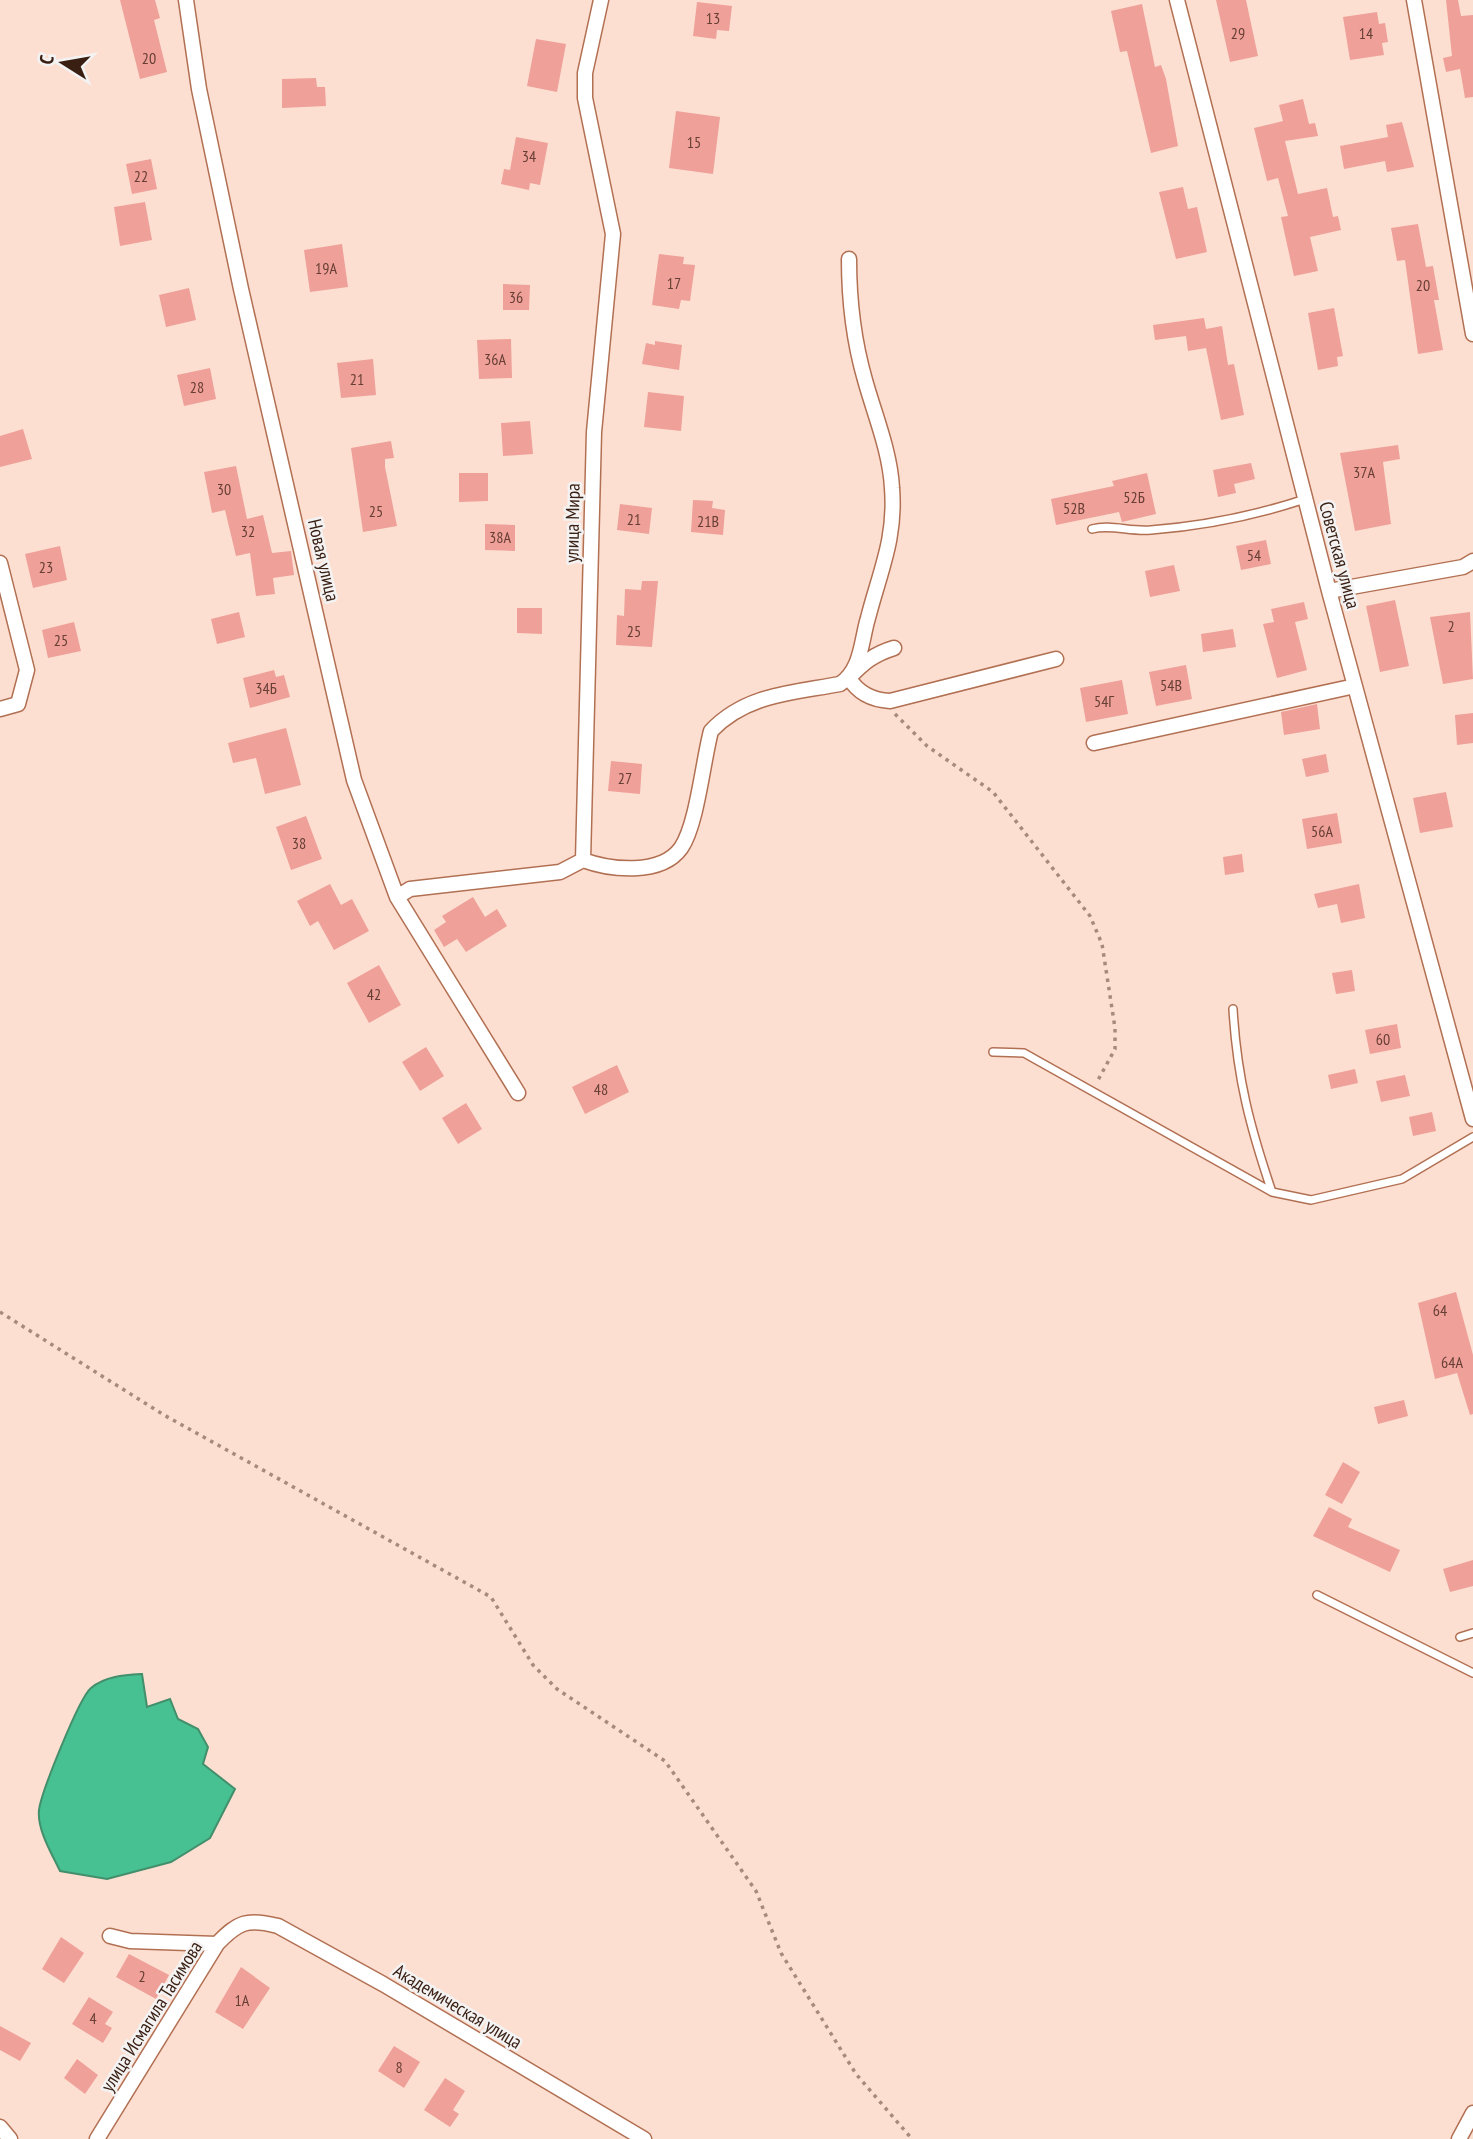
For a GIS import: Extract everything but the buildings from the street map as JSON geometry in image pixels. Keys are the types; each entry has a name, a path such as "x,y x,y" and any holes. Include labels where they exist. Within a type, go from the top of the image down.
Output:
{"street":[{"name":"Новая улица","path":"187,0 200,89 241,289 351,766 373,838 397,897 518,1093"},
{"name":"улица Мира","path":"583,860 594,432 613,234 585,98 585,73 601,0"},
{"name":"Советская улица","path":"1177,0 1329,591 1473,1119"},
{"path":"1414,0 1473,334"},
{"path":"849,259 849,295 864,376 885,443 892,498 890,550 867,620 861,652 849,678"},
{"path":"1329,591 1462,567 1473,561"},
{"path":"0,563 27,670 18,704 0,709"},
{"path":"397,897 410,890 560,873 583,860 634,869 670,858 681,848 689,827 711,731 721,721 756,701 840,684 874,654 894,648"},
{"path":"849,678 854,687 866,695 890,701 1056,659"},
{"path":"1094,743 1355,686"},
{"name":"Академическая улица","path":"246,1922 260,1921 278,1926 383,1984 644,2139"},
{"name":"улица Исмагила Тасимова","path":"97,2139 217,1944 233,1927 246,1922"},
{"path":"110,1936 130,1941 217,1944"},
{"path":"1459,2139 1473,2113"},
{"path":"0,2127 10,2139"}],"lane":[{"path":"1092,529 1105,526 1131,532 1159,530 1278,508 1305,499"},
{"path":"1233,1009 1236,1060 1247,1120 1272,1192"},
{"path":"993,1052 1024,1053 1272,1192 1311,1200 1402,1179 1473,1137"},
{"path":"1317,1595 1473,1672"},
{"path":"1460,1637 1473,1633"}],"path":[{"path":"890,701 891,710 927,746 993,792 1090,916 1102,944 1115,1028 1115,1049 1107,1068 1092,1089"},
{"path":"0,1311 164,1415 491,1597 533,1665 557,1689 665,1760 757,1891 781,1953 856,2074 912,2139"}],"shaded area":[{"path":"142,1674 147,1707 170,1699 178,1719 198,1729 208,1747 203,1764 235,1789 210,1838 171,1862 107,1879 60,1871 43,1834 39,1810 61,1746 85,1695 91,1688 109,1679"}]}
